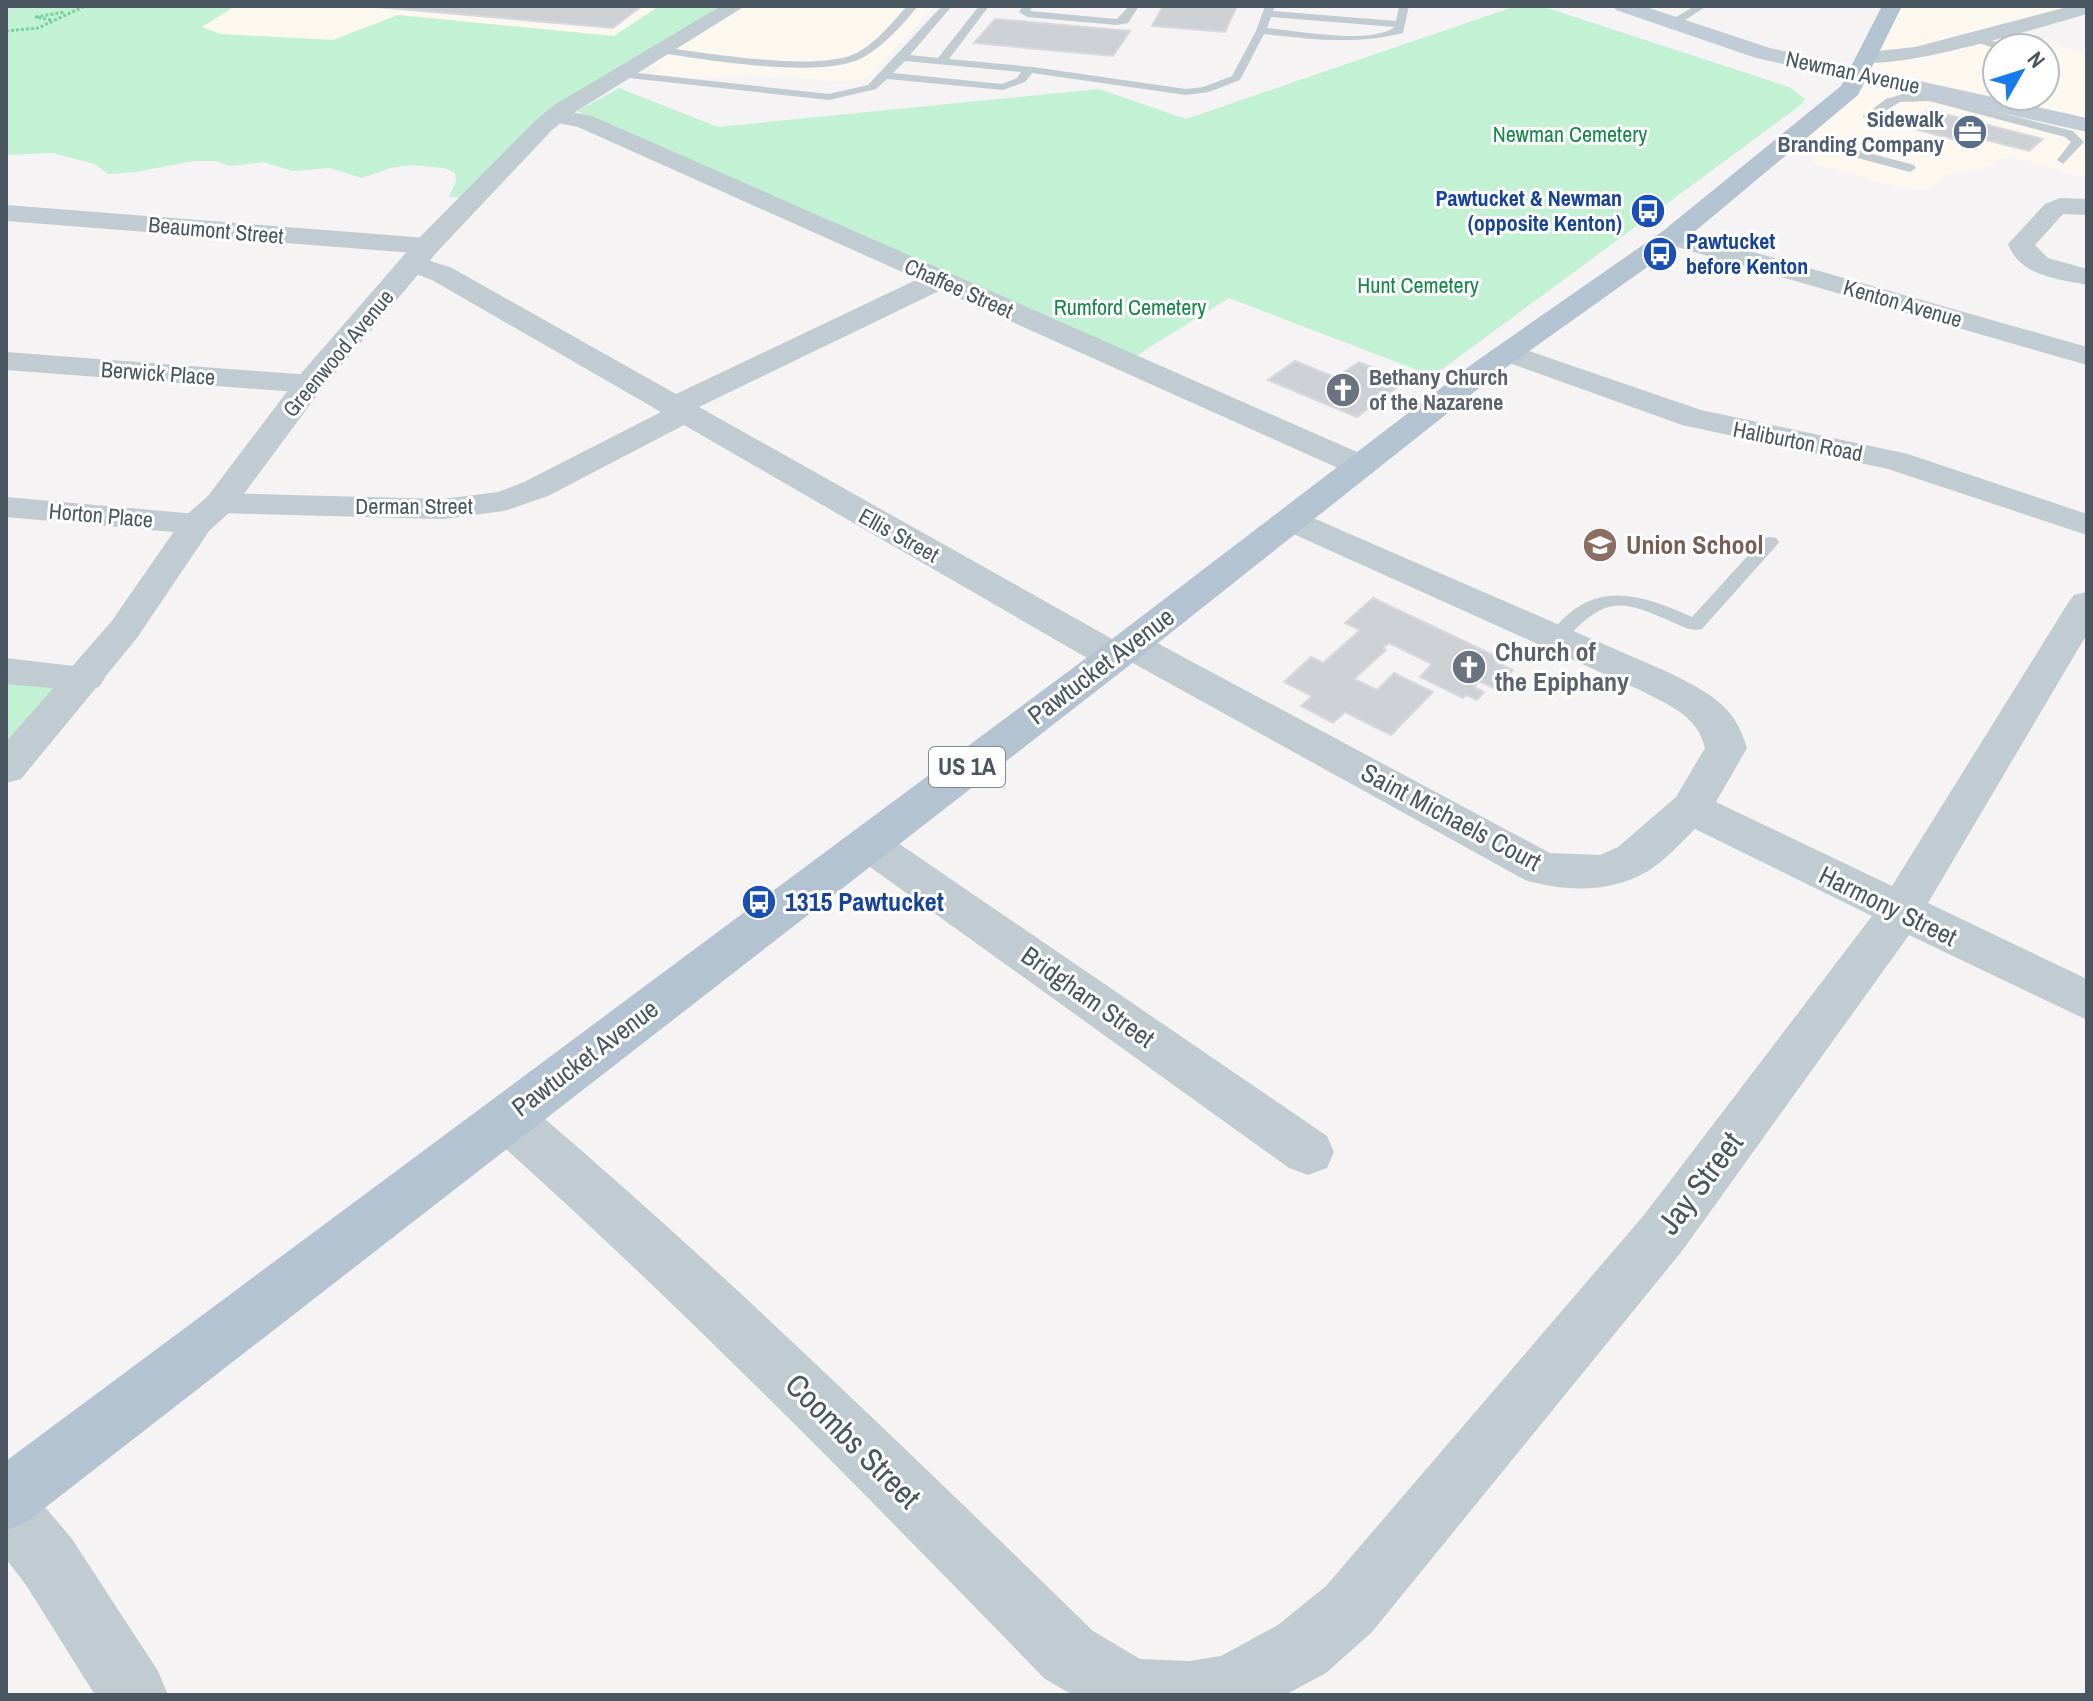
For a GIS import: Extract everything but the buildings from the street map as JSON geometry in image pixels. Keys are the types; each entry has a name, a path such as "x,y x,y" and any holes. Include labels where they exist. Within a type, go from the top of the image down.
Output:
{"main road":[{"name":"Newman Avenue","path":"1623,6 1764,53 1863,65 1933,94 1981,97"},
{"name":"Pawtucket Avenue","path":"6,1499 1509,353 1672,237 1850,90 1892,6"},
{"name":"Newman Avenue","path":"2040,112 2087,125"}],"street":[{"name":"Greenwood Avenue","path":"6,769 124,630 208,513 309,384 420,255 555,116 735,6"},
{"path":"1863,65 2087,8"},
{"name":"Chaffee Street","path":"555,116 584,121 1361,466"},
{"path":"2087,207 2060,206 2054,209 2021,244 2022,251 2031,259 2087,277"},
{"name":"Beaumont Street","path":"6,213 420,255"},
{"name":"Kenton Avenue","path":"1672,237 2087,356"},
{"name":"Ellis Street","path":"420,255 442,274 678,410 1122,651"},
{"name":"Derman Street","path":"208,513 474,507 536,489 678,410 939,280"},
{"name":"Haliburton Road","path":"1509,353 1693,418 1896,461 2087,525"},
{"name":"Berwick Place","path":"6,361 309,384"},
{"name":"Horton Place","path":"6,507 208,513"},
{"name":"Saint Michaels Court","path":"1122,651 1541,868 1571,872 1603,871 1634,859 1691,808 1726,748 1721,729 1703,707 1557,637 1292,521"},
{"name":"Jay Street","path":"1228,1689 1302,1649 1349,1609 1663,1233 1900,912 2087,603"},
{"path":"6,671 85,678"},
{"name":"Harmony Street","path":"1691,808 2087,1001"},
{"name":"Bridgham Street","path":"867,843 1308,1152"},
{"name":"Coombs Street","path":"507,1118 624,1220 803,1389 1069,1655 1133,1693 1189,1695 1228,1689"},
{"path":"6,1509 49,1562 134,1695"}],"lane":[{"path":"661,50 744,59 835,63 858,56 913,6"},
{"path":"620,74 829,97 872,87 947,6"},
{"path":"941,62 984,6"},
{"path":"1028,6 1024,12 1027,14 1117,22 1124,21 1134,6"},
{"path":"1261,31 1353,39 1376,37 1399,31 1404,6 1398,6"},
{"path":"1673,23 1702,6"},
{"path":"902,58 1029,70 1167,92 1205,90 1236,78 1261,31 1268,10 1400,24"},
{"path":"1974,38 1981,40"},
{"path":"884,75 1003,87 1021,80 1029,70"},
{"path":"1868,117 1890,100 1933,94 2069,134 2078,142 2063,160"},
{"path":"1794,137 1910,168"},
{"path":"1557,637 1587,607 1611,600 1641,602 1695,625 1770,542"}],"path":[{"path":"6,31 38,28 85,6"},
{"path":"51,20 36,17 74,11"}],"shaded area":[{"path":"235,6 659,6 614,36 398,15 333,40 221,34 202,27"},
{"path":"735,6 934,6 869,77 850,82 746,75 674,80 656,78 653,73 661,67 629,67"},
{"path":"1889,6 2087,6 2010,29 2019,32 1981,32 1981,112 2061,112 2061,46 2087,54 2084,65 2087,68 2087,178 2015,158 1999,160 1981,170 1950,173 1937,185 1923,189 1900,188 1811,162 1815,155 1794,146 1828,109"}],"green space":[{"path":"6,6 235,6 202,27 221,34 333,40 398,15 614,36 659,6 735,6 612,78 470,198 449,197 456,181 455,173 444,168 412,165 390,168 362,178 330,168 292,171 264,162 230,166 216,161 193,161 108,174 95,164 53,153 6,155"},
{"path":"1516,6 1541,6 1789,87 1805,99 1433,376 1229,298 1134,357 577,111 619,88 718,127 1099,89 1186,119"},
{"path":"6,681 67,686 6,759"}],"place":[{"name":"Sidewalk Branding Company","path":"1970,132"},
{"name":"Pawtucket & Newman (opposite Kenton)","path":"1648,211"},
{"name":"Pawtucket before Kenton","path":"1660,254"},
{"name":"Bethany Church of the Nazarene","path":"1343,390"},
{"name":"Union School","path":"1600,545"},
{"name":"Church of the Epiphany","path":"1469,667"},
{"name":"1315 Pawtucket","path":"759,902"}],"park label":[{"name":"Newman Cemetery","path":"1570,134"},
{"name":"Hunt Cemetery","path":"1418,285"},
{"name":"Rumford Cemetery","path":"1130,307"}]}
